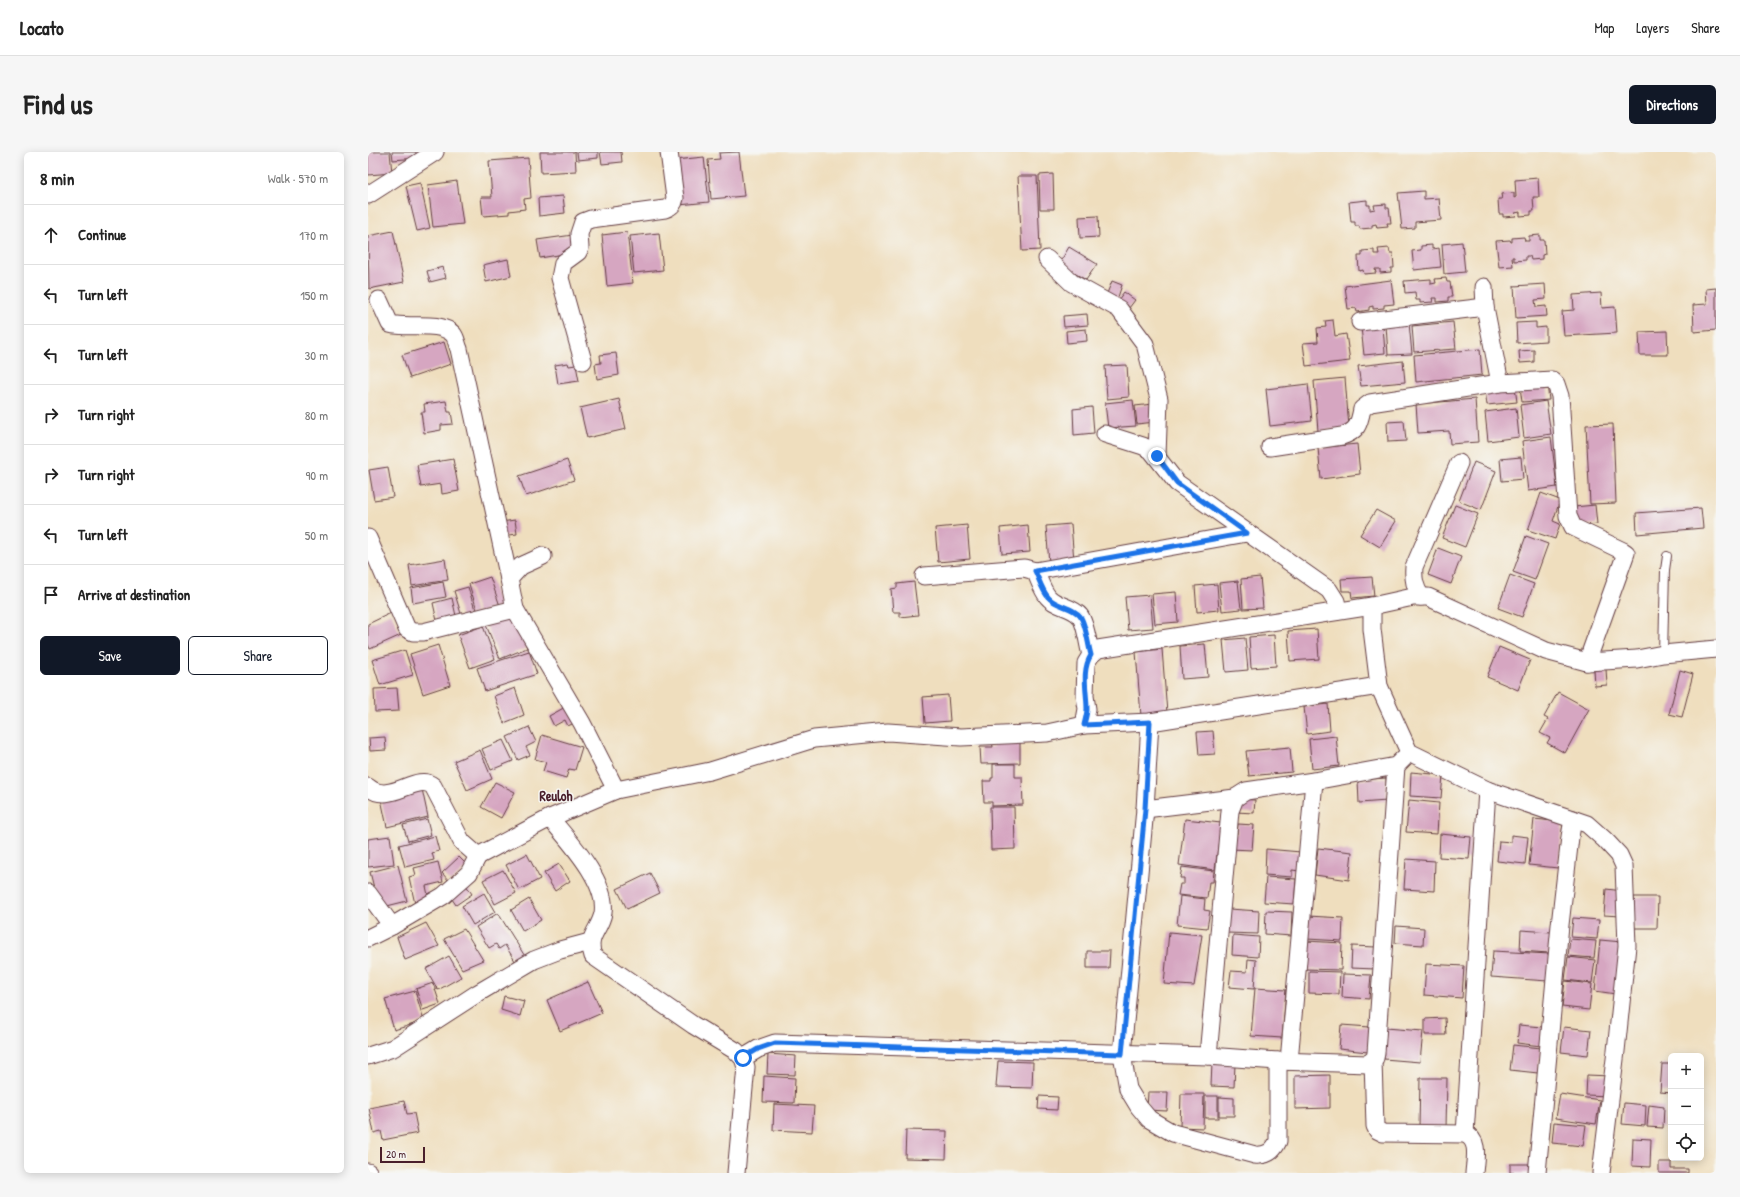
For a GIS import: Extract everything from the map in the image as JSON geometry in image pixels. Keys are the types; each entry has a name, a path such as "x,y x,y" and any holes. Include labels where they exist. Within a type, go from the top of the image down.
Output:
{"street":[{"path":"368,195 435,152"},
{"path":"583,362 560,278 564,263 578,252 580,248 579,234 583,222 591,219 671,207 675,198 669,152"},
{"path":"1047,259 1072,283 1119,309 1145,344 1159,399 1157,456"},
{"path":"1484,287 1485,308 1500,383"},
{"path":"379,300 390,324 398,326 443,328 453,334 459,349 515,609 582,723 616,790"},
{"path":"1360,322 1485,308"},
{"path":"1270,447 1342,436 1352,432 1359,422 1362,409 1370,403 1500,383 1552,380 1556,384 1560,396 1568,516 1573,527 1624,550 1626,553 1587,662"},
{"path":"1105,434 1151,450 1177,483 1329,590 1336,601 1338,611"},
{"path":"1417,597 1413,578 1414,567 1459,463"},
{"path":"924,576 1024,568 1035,571 1247,533"},
{"path":"368,538 406,629 413,632 423,632 515,609"},
{"path":"509,580 521,566 543,556"},
{"path":"1035,571 1048,597 1059,605 1080,616 1091,655"},
{"path":"1084,725 1087,709 1085,696 1086,663 1091,655 1098,649 1372,606 1417,597 1428,597 1546,651 1587,662 1637,659 1663,654 1716,649"},
{"path":"1372,606 1372,629 1379,686 1409,752 1487,790 1587,824 1619,855 1624,866 1626,881 1627,946 1601,1173"},
{"path":"368,938 392,926 443,896 469,873 478,856 550,818 616,790 710,771 814,739 888,732 960,737 1047,732 1084,725 1150,722 1379,686"},
{"path":"1150,722 1145,809 1122,1054 1128,1089 1139,1107 1149,1119 1172,1133 1255,1155 1263,1156 1276,1147 1278,1141 1283,1061 1314,781"},
{"path":"1145,809 1235,798 1246,791 1314,781 1396,766 1409,752"},
{"path":"1396,766 1376,1053 1373,1061 1374,1126 1377,1130 1383,1133 1465,1134 1470,1136 1474,1141 1476,1149 1474,1173"},
{"path":"368,787 372,791 389,793 420,783 430,783 433,786 462,842 478,856"},
{"path":"1465,1134 1487,790"},
{"path":"1208,1056 1230,811 1235,798"},
{"path":"550,818 593,873 602,898 603,912 590,942 593,956 693,1025 736,1051 743,1058 746,1067 736,1173"},
{"path":"1537,1173 1560,925 1573,819"},
{"path":"368,893 392,926"},
{"path":"368,1056 393,1048 478,993 534,960 560,950 590,942"},
{"path":"743,1058 758,1049 775,1043 917,1046 985,1050 1208,1056 1363,1064 1373,1061"}],"lane":[{"path":"1663,654 1665,570 1667,556"}],"building":[{"path":"368,152 390,152 392,173 368,175"},
{"path":"392,152 416,152 417,158 393,160"},
{"path":"540,152 575,152 576,171 541,173"},
{"path":"577,152 598,152 598,158 578,160"},
{"path":"600,152 621,152 622,162 602,164"},
{"path":"739,152 744,196 711,199 708,160 720,159 719,153"},
{"path":"704,157 709,202 679,205 675,160"},
{"path":"528,158 531,198 524,199 525,209 509,211 509,214 483,216 481,197 492,197 489,161"},
{"path":"1053,174 1054,209 1040,209 1039,175"},
{"path":"1018,176 1037,176 1040,250 1022,251"},
{"path":"1538,178 1539,197 1533,197 1534,211 1531,211 1531,215 1520,216 1520,212 1515,213 1516,216 1503,217 1503,214 1499,214 1498,199 1502,199 1501,194 1514,193 1514,198 1516,197 1515,180"},
{"path":"457,181 463,224 433,227 428,185"},
{"path":"420,183 430,228 417,231 406,186"},
{"path":"1424,191 1424,199 1439,198 1441,220 1415,222 1415,228 1402,229 1398,193"},
{"path":"563,196 565,213 539,216 538,198"},
{"path":"1367,200 1367,205 1370,205 1370,210 1375,209 1374,205 1386,204 1386,208 1389,208 1391,223 1387,223 1388,227 1377,228 1376,224 1372,225 1372,228 1360,229 1359,226 1355,226 1355,222 1351,222 1349,202"},
{"path":"1098,216 1099,237 1080,238 1079,217"},
{"path":"393,231 404,282 369,289 368,236"},
{"path":"627,232 633,283 607,286 602,235"},
{"path":"659,233 663,270 634,273 630,236"},
{"path":"573,235 576,252 540,258 537,240"},
{"path":"1540,235 1540,240 1544,240 1545,254 1542,255 1542,259 1531,260 1530,256 1526,256 1526,260 1514,261 1514,257 1512,257 1513,266 1499,267 1496,241 1510,240 1512,242 1512,238 1524,237 1525,241 1529,241 1529,236"},
{"path":"1462,242 1465,272 1444,274 1442,244"},
{"path":"1432,245 1432,249 1439,248 1441,267 1414,270 1412,251 1421,250 1421,246"},
{"path":"1069,247 1097,264 1086,280 1059,264"},
{"path":"1389,248 1390,253 1393,253 1394,268 1391,268 1391,272 1380,273 1380,269 1375,269 1376,273 1364,274 1363,270 1359,271 1358,256 1362,256 1362,251 1374,250 1374,254 1379,254 1378,249"},
{"path":"508,259 511,276 486,282 483,265"},
{"path":"443,267 446,278 430,282 427,271"},
{"path":"1446,278 1447,282 1450,282 1452,297 1448,297 1448,301 1437,302 1437,298 1432,298 1433,302 1420,303 1420,300 1416,300 1415,292 1405,293 1404,281 1431,279 1431,284 1436,283 1435,279"},
{"path":"1391,280 1394,304 1384,305 1384,308 1373,309 1373,306 1369,307 1369,310 1357,312 1356,308 1348,309 1345,286"},
{"path":"1112,281 1122,285 1117,300 1106,296"},
{"path":"1545,284 1546,299 1535,300 1536,307 1546,306 1547,316 1516,318 1514,286"},
{"path":"1716,288 1716,330 1694,332 1693,305 1707,304 1706,289"},
{"path":"1124,292 1135,300 1129,308 1118,300"},
{"path":"1601,293 1602,308 1615,307 1617,333 1564,336 1562,311 1574,310 1573,295"},
{"path":"1087,314 1088,325 1064,327 1063,316"},
{"path":"1333,320 1335,336 1346,334 1350,361 1306,366 1303,343 1318,342 1317,328 1326,327 1325,321"},
{"path":"1453,322 1456,349 1414,352 1412,326"},
{"path":"1536,322 1536,328 1546,327 1546,341 1517,343 1516,323"},
{"path":"1409,323 1412,354 1388,355 1386,325"},
{"path":"1383,326 1385,353 1364,355 1361,327"},
{"path":"1086,329 1087,341 1067,343 1066,331"},
{"path":"1667,331 1668,355 1640,355 1639,332"},
{"path":"444,342 451,364 410,378 402,355"},
{"path":"1480,349 1482,375 1416,382 1414,355"},
{"path":"1534,350 1534,362 1520,363 1519,351"},
{"path":"616,353 619,375 597,379 595,364 601,363 600,355"},
{"path":"1403,361 1405,382 1361,386 1358,366"},
{"path":"568,363 569,366 576,365 579,381 558,384 555,365"},
{"path":"1127,365 1129,397 1107,399 1105,366"},
{"path":"1345,378 1349,428 1318,431 1314,381"},
{"path":"1308,384 1312,421 1270,426 1266,389"},
{"path":"1547,384 1549,400 1522,402 1520,387"},
{"path":"1515,387 1517,402 1487,405 1485,390"},
{"path":"619,399 626,429 587,438 580,408"},
{"path":"1475,399 1478,442 1450,444 1449,431 1418,433 1416,404"},
{"path":"1133,400 1136,426 1108,428 1105,403"},
{"path":"446,401 448,412 451,412 453,424 441,425 441,430 424,433 421,412 425,412 424,404"},
{"path":"1546,401 1551,434 1524,438 1520,405"},
{"path":"1153,404 1155,422 1137,424 1135,406"},
{"path":"1092,407 1094,433 1074,435 1073,409"},
{"path":"1516,408 1519,437 1488,441 1485,412"},
{"path":"1404,421 1406,441 1388,442 1387,422"},
{"path":"1613,424 1616,503 1590,504 1586,425"},
{"path":"1551,437 1557,487 1528,491 1522,441"},
{"path":"1357,444 1360,474 1321,479 1318,448"},
{"path":"1521,457 1523,479 1502,481 1500,459"},
{"path":"453,459 459,491 442,494 441,484 421,487 417,465"},
{"path":"567,460 574,480 526,496 519,476"},
{"path":"1474,462 1496,471 1481,510 1459,501"},
{"path":"388,467 393,497 374,500 369,470"},
{"path":"1541,493 1560,500 1553,521 1560,524 1555,539 1528,530"},
{"path":"1455,505 1478,514 1465,547 1442,538"},
{"path":"1595,505 1597,524 1576,526 1574,507"},
{"path":"1701,508 1703,528 1637,534 1636,513"},
{"path":"1376,510 1396,521 1380,547 1360,535"},
{"path":"515,520 517,534 502,536 501,522"},
{"path":"1071,524 1074,561 1049,563 1046,526"},
{"path":"967,525 970,559 938,562 935,528"},
{"path":"1028,525 1030,552 1002,554 1000,528"},
{"path":"1526,536 1548,544 1535,580 1513,572"},
{"path":"1438,548 1461,557 1451,584 1428,575"},
{"path":"445,559 448,580 412,586 409,565"},
{"path":"1510,575 1534,584 1522,617 1498,608"},
{"path":"490,577 500,606 478,613 469,584"},
{"path":"1260,577 1263,608 1243,609 1241,579"},
{"path":"1372,577 1374,596 1352,598 1351,591 1342,591 1341,579"},
{"path":"1238,581 1241,609 1222,611 1219,583"},
{"path":"443,582 446,597 413,603 411,588"},
{"path":"914,582 918,615 900,617 900,612 893,612 891,589 897,588 897,584"},
{"path":"1217,584 1219,610 1197,612 1195,586"},
{"path":"468,587 476,613 462,617 454,591"},
{"path":"1176,592 1178,622 1155,624 1152,594"},
{"path":"1150,595 1153,628 1128,630 1125,597"},
{"path":"452,598 456,616 437,621 433,603"},
{"path":"391,613 401,635 370,649 368,644 368,624"},
{"path":"514,614 527,648 500,659 486,625"},
{"path":"483,626 495,659 470,668 458,635"},
{"path":"1317,629 1319,659 1290,661 1288,631"},
{"path":"1274,635 1276,666 1251,668 1249,637"},
{"path":"1245,638 1248,670 1226,672 1223,640"},
{"path":"1205,644 1208,677 1182,679 1180,646"},
{"path":"438,645 450,685 423,694 410,654"},
{"path":"1499,647 1530,660 1518,690 1487,677"},
{"path":"1162,649 1167,713 1141,716 1136,652"},
{"path":"405,650 413,675 380,685 372,660"},
{"path":"529,651 537,674 485,691 477,668"},
{"path":"1606,669 1607,685 1595,686 1594,670"},
{"path":"1680,670 1693,674 1682,717 1669,714"},
{"path":"397,688 399,711 375,712 374,689"},
{"path":"515,688 524,715 504,723 494,696"},
{"path":"1558,692 1589,709 1565,753 1547,743 1550,738 1540,733 1548,719 1544,717"},
{"path":"948,695 950,721 925,723 923,697"},
{"path":"1328,704 1330,731 1307,734 1304,707"},
{"path":"569,705 578,721 568,726 565,720 554,726 549,716"},
{"path":"529,727 536,742 526,747 530,755 518,760 507,737"},
{"path":"1213,731 1215,754 1199,755 1197,732"},
{"path":"542,735 582,747 575,770 569,769 566,778 543,771 546,762 535,759"},
{"path":"1336,736 1339,766 1312,769 1309,739"},
{"path":"385,737 386,750 370,751 369,738"},
{"path":"503,740 513,761 491,770 482,749"},
{"path":"1020,740 1020,763 981,764 980,747 993,747 992,741"},
{"path":"1290,747 1292,772 1249,776 1246,751"},
{"path":"480,750 492,779 467,790 454,761"},
{"path":"993,764 1015,764 1015,777 1022,777 1023,805 992,806 992,802 984,802 983,781 991,781 991,778 993,778"},
{"path":"1411,772 1443,775 1441,798 1410,796"},
{"path":"1386,778 1387,801 1359,803 1358,780"},
{"path":"495,782 515,792 501,818 481,807"},
{"path":"422,789 428,817 387,827 381,799"},
{"path":"1237,799 1255,800 1254,813 1236,812"},
{"path":"1409,800 1439,803 1437,834 1406,832"},
{"path":"990,807 1014,807 1015,849 991,850"},
{"path":"427,819 431,835 408,841 403,825"},
{"path":"1185,819 1221,823 1215,870 1179,865"},
{"path":"1534,819 1563,822 1558,868 1529,865"},
{"path":"1238,824 1254,825 1252,850 1231,849 1232,834 1237,834"},
{"path":"1440,834 1471,837 1469,859 1439,857"},
{"path":"1511,835 1528,837 1525,864 1497,861 1499,841 1511,842"},
{"path":"390,836 394,864 368,867 368,839"},
{"path":"435,836 439,851 432,853 434,860 405,867 399,845"},
{"path":"1318,848 1352,852 1349,880 1315,875"},
{"path":"1266,849 1301,852 1300,871 1292,870 1292,877 1265,875"},
{"path":"527,854 540,879 519,890 506,865"},
{"path":"459,857 468,866 450,882 442,873"},
{"path":"1406,859 1435,861 1434,891 1404,889"},
{"path":"438,862 443,882 426,886 429,900 415,904 409,877 416,875 414,868"},
{"path":"559,864 570,881 555,891 544,873"},
{"path":"398,865 407,901 379,908 370,872"},
{"path":"1182,867 1214,871 1213,882 1209,882 1207,898 1178,895 1180,884 1184,884 1184,878 1180,878"},
{"path":"503,870 516,893 495,904 483,880"},
{"path":"650,873 660,893 627,909 617,889"},
{"path":"1266,877 1296,879 1294,904 1264,902"},
{"path":"466,885 472,894 456,905 450,896"},
{"path":"1606,889 1623,891 1620,916 1604,915"},
{"path":"484,893 495,912 473,925 462,906"},
{"path":"1180,896 1205,899 1204,910 1210,911 1207,928 1177,925"},
{"path":"1634,897 1658,897 1657,928 1634,928"},
{"path":"529,899 541,920 523,931 511,910"},
{"path":"1229,909 1259,911 1258,934 1227,933"},
{"path":"1266,911 1292,912 1291,936 1265,934"},
{"path":"498,913 526,958 517,964 505,945 499,949 496,944 489,948 476,927"},
{"path":"1308,916 1343,918 1342,941 1307,939"},
{"path":"1573,918 1599,920 1597,939 1571,937"},
{"path":"426,923 439,946 405,960 397,937"},
{"path":"1396,926 1424,928 1423,945 1395,943"},
{"path":"464,929 483,960 462,969 444,939"},
{"path":"1521,930 1551,932 1549,953 1520,951"},
{"path":"1169,932 1202,935 1194,986 1164,984"},
{"path":"1233,935 1259,937 1258,957 1232,955"},
{"path":"1570,939 1596,941 1594,958 1568,956"},
{"path":"1600,940 1622,942 1616,994 1595,991"},
{"path":"1306,941 1342,943 1341,970 1304,969"},
{"path":"1352,946 1376,947 1375,969 1351,968"},
{"path":"1087,951 1110,951 1109,968 1087,968"},
{"path":"1493,951 1550,954 1548,981 1491,977"},
{"path":"449,956 461,977 438,990 426,969"},
{"path":"1568,957 1595,960 1592,983 1565,980"},
{"path":"1248,959 1256,960 1254,989 1229,987 1231,971 1247,972"},
{"path":"1426,964 1464,966 1462,998 1424,995"},
{"path":"1309,971 1340,972 1339,994 1309,993"},
{"path":"1343,974 1371,975 1369,999 1342,997"},
{"path":"1565,981 1592,984 1589,1010 1562,1007"},
{"path":"588,982 602,1013 560,1031 547,1000"},
{"path":"433,983 440,1004 423,1010 416,989"},
{"path":"1255,988 1286,990 1282,1038 1251,1036"},
{"path":"415,991 424,1021 394,1030 385,999"},
{"path":"504,996 524,1001 520,1016 501,1010"},
{"path":"1445,1018 1446,1035 1425,1035 1425,1019"},
{"path":"1341,1025 1370,1027 1368,1052 1339,1049"},
{"path":"1519,1025 1542,1027 1541,1046 1517,1043"},
{"path":"1564,1027 1591,1030 1588,1055 1561,1052"},
{"path":"1386,1028 1423,1031 1420,1062 1384,1059"},
{"path":"1513,1045 1541,1048 1538,1073 1510,1070"},
{"path":"768,1054 796,1056 795,1075 767,1074"},
{"path":"998,1061 1033,1062 1032,1088 996,1087"},
{"path":"1212,1063 1235,1064 1234,1087 1211,1086"},
{"path":"1662,1064 1668,1064 1668,1093 1660,1092"},
{"path":"1330,1075 1330,1108 1295,1109 1295,1076"},
{"path":"1587,1075 1610,1076 1609,1096 1586,1095"},
{"path":"764,1076 795,1078 794,1103 763,1102"},
{"path":"1420,1078 1447,1078 1446,1128 1419,1128"},
{"path":"1148,1092 1168,1092 1167,1111 1147,1110"},
{"path":"1181,1094 1204,1094 1203,1128 1180,1127"},
{"path":"1560,1094 1600,1100 1596,1124 1556,1118"},
{"path":"1039,1096 1058,1097 1057,1110 1038,1109"},
{"path":"1205,1096 1218,1096 1218,1118 1205,1118"},
{"path":"1219,1097 1234,1098 1234,1116 1219,1116"},
{"path":"404,1101 407,1114 414,1113 418,1133 383,1140 381,1131 374,1133 369,1108"},
{"path":"1624,1103 1646,1105 1645,1126 1622,1124"},
{"path":"774,1104 814,1106 812,1132 773,1130"},
{"path":"1649,1105 1664,1107 1663,1128 1647,1127"},
{"path":"1554,1122 1586,1125 1583,1146 1552,1143"},
{"path":"906,1130 947,1131 946,1159 905,1158"},
{"path":"1633,1138 1651,1139 1650,1167 1632,1166"},
{"path":"1659,1162 1671,1162 1671,1169 1688,1169 1688,1173 1659,1173"},
{"path":"1510,1164 1532,1164 1531,1173 1510,1173"}],"district":[{"name":"Reuloh","path":"556,795"}],"route":[{"path":"743,1058 758,1049 775,1043 917,1046 985,1050 1122,1054 1145,809 1150,722 1084,725 1087,709 1085,696 1086,663 1091,655 1086,633 1080,616 1059,605 1048,597 1035,571 1247,533 1177,483 1157,456"}]}
